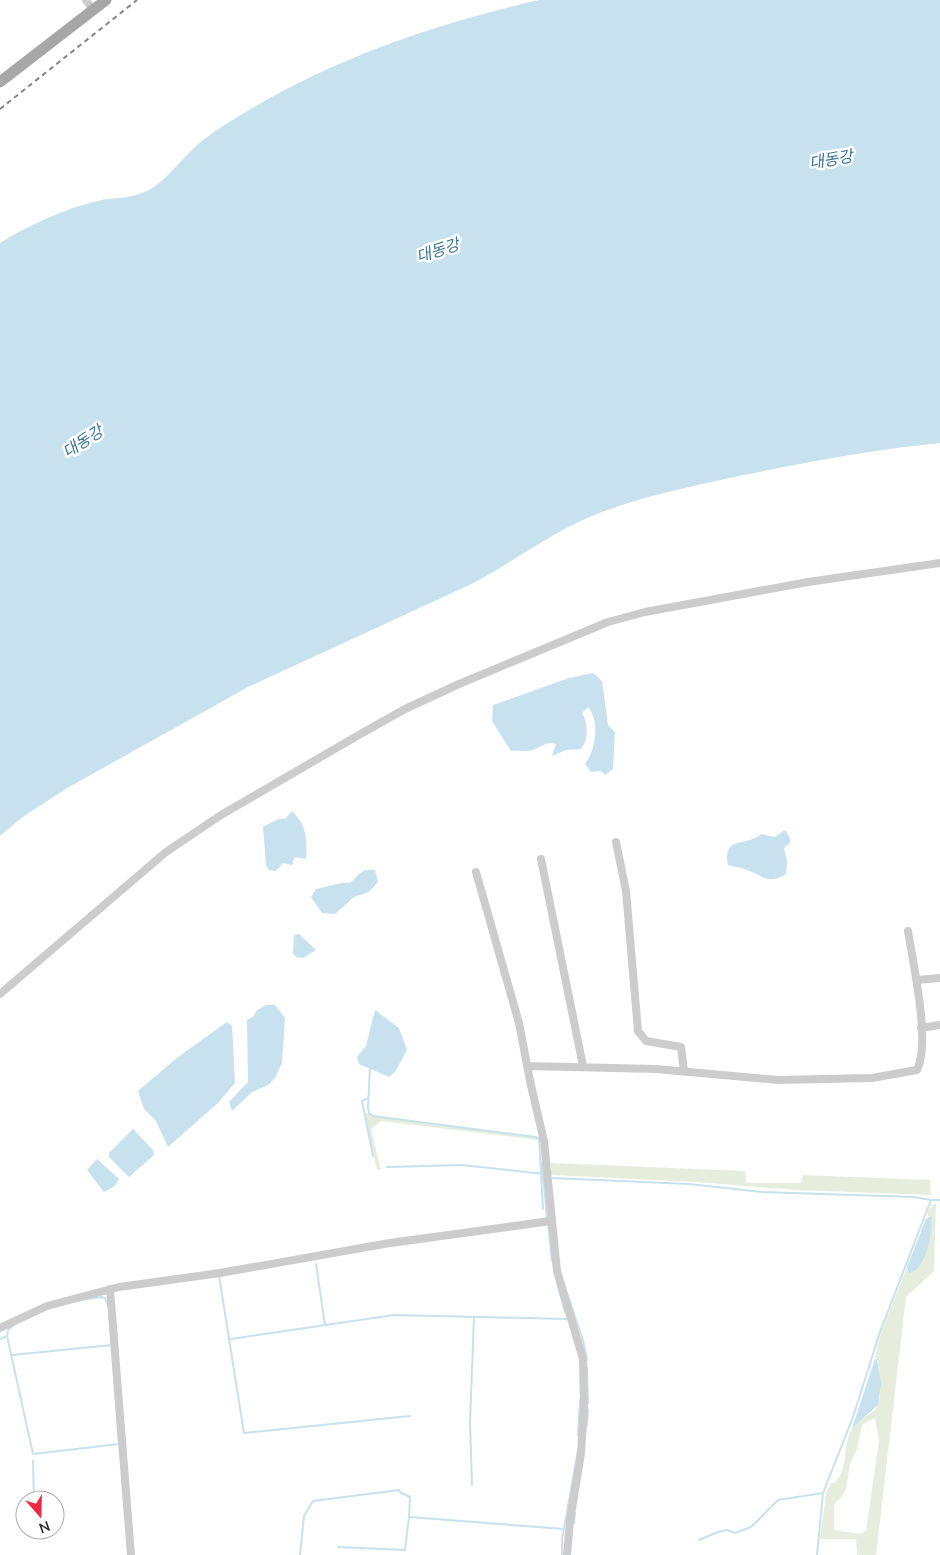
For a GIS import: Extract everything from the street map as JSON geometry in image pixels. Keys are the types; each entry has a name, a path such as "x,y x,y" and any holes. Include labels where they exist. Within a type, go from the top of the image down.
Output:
{"main road":[{"path":"0,82 90,5 106,0"}],"street":[{"path":"0,994 144,869 174,846 221,815 357,736 405,709 459,684 608,622 645,612 808,582 940,563"},
{"path":"616,842 626,891 638,1032 646,1041 681,1047 684,1071"},
{"path":"542,859 583,1066"},
{"path":"476,872 520,1022 527,1066 544,1141 557,1271 581,1347 584,1374 580,1453 567,1555"},
{"path":"527,1066 583,1066 684,1071 778,1080 872,1078 917,1070 920,1063 921,1028 917,980 908,932"},
{"path":"917,980 940,978"},
{"path":"921,1028 940,1025"},
{"path":"0,1328 47,1306 110,1289 229,1272 390,1243 552,1221"},
{"path":"110,1289 131,1555"}],"green space":[{"path":"365,1114 373,1116 536,1137 538,1140 381,1121 371,1129 381,1169 377,1170"},
{"path":"551,1163 745,1171 746,1183 801,1183 803,1175 930,1180 931,1195 796,1190 696,1182 553,1175 551,1174"},
{"path":"936,1203 934,1271 906,1297 876,1555 857,1555 856,1539 820,1539 826,1493 831,1483 836,1482 840,1476 851,1430 872,1412 878,1404 880,1385 879,1370 875,1357 881,1333 907,1267 908,1273 921,1260 928,1248 930,1216 928,1217 928,1212 929,1208","holes":["875,1418 879,1441 866,1531 860,1534 834,1530 834,1504 841,1498 846,1489 850,1464 857,1449 862,1425"]}],"water":[{"name":"대동강","path":"539,0 940,0 940,443 836,457 734,477 634,501 584,519 465,587 248,687 69,787 24,816 0,836 0,243 36,223 74,208 101,200 132,196 149,190 163,180 199,143 227,123 283,91 353,58 464,19"},
{"path":"593,673 602,681 608,725 615,732 613,769 605,775 601,771 591,772 585,764 592,751 595,736 594,720 588,707 582,713 587,731 584,745 581,749 566,750 552,756 556,744 549,743 530,751 511,751 492,721 493,705 569,678"},
{"path":"292,811 301,822 305,833 306,859 295,857 292,865 283,863 276,871 269,870 266,865 263,827 278,819 285,819"},
{"path":"785,830 790,838 790,843 784,848 787,861 786,874 775,879 768,879 728,865 727,856 732,845 756,838 761,834 775,837"},
{"path":"365,870 375,870 378,882 369,892 354,897 335,914 322,913 311,897 316,889 350,883"},
{"path":"299,934 316,950 303,958 296,957 293,953 294,935"},
{"path":"266,1005 275,1005 285,1018 282,1063 275,1078 268,1085 252,1092 232,1111 229,1102 248,1082 247,1020"},
{"path":"375,1010 399,1028 407,1050 395,1072 389,1077 359,1064 357,1057 366,1046"},
{"path":"227,1022 232,1026 235,1083 218,1103 168,1147 156,1121 144,1109 138,1091 178,1057"},
{"path":"133,1129 153,1150 154,1155 129,1177 109,1157 109,1153"},
{"path":"97,1159 119,1179 115,1186 104,1192 87,1170"},
{"path":"931,1216 930,1240 924,1258 920,1266 908,1273 907,1267 926,1219"},
{"path":"875,1359 877,1359 881,1384 878,1405 852,1428"}],"waterway":[{"path":"370,1068 368,1108 369,1113 373,1116 536,1137 540,1140"},
{"path":"368,1098 362,1101 373,1156"},
{"path":"539,1137 543,1209"},
{"path":"542,1162 547,1219"},
{"path":"387,1167 462,1165 543,1174"},
{"path":"551,1178 689,1184 762,1192 913,1197 931,1200"},
{"path":"817,1555 823,1493 853,1417 880,1332 931,1200 940,1200"},
{"path":"548,1224 552,1261"},
{"path":"316,1264 325,1325"},
{"path":"219,1276 244,1433 410,1416"},
{"path":"557,1283 565,1312"},
{"path":"567,1293 583,1340 587,1360"},
{"path":"101,1297 105,1298 109,1308 119,1444 33,1454 7,1336 8,1330 39,1311 77,1300 101,1297"},
{"path":"231,1339 394,1315 568,1319"},
{"path":"472,1485 470,1422 474,1317"},
{"path":"0,1339 7,1336"},
{"path":"12,1355 112,1345"},
{"path":"587,1367 588,1403"},
{"path":"578,1435 580,1400"},
{"path":"587,1425 588,1410"},
{"path":"562,1555 562,1540 578,1450"},
{"path":"33,1461 34,1490"},
{"path":"300,1555 304,1516 313,1501 399,1490 410,1497 409,1517"},
{"path":"699,1540 718,1532 727,1530 735,1533 751,1527 778,1500 823,1493"},
{"path":"574,1523 575,1513"},
{"path":"338,1547 405,1550 409,1517 564,1529"}],"railway":[{"path":"0,109 137,0"}]}
